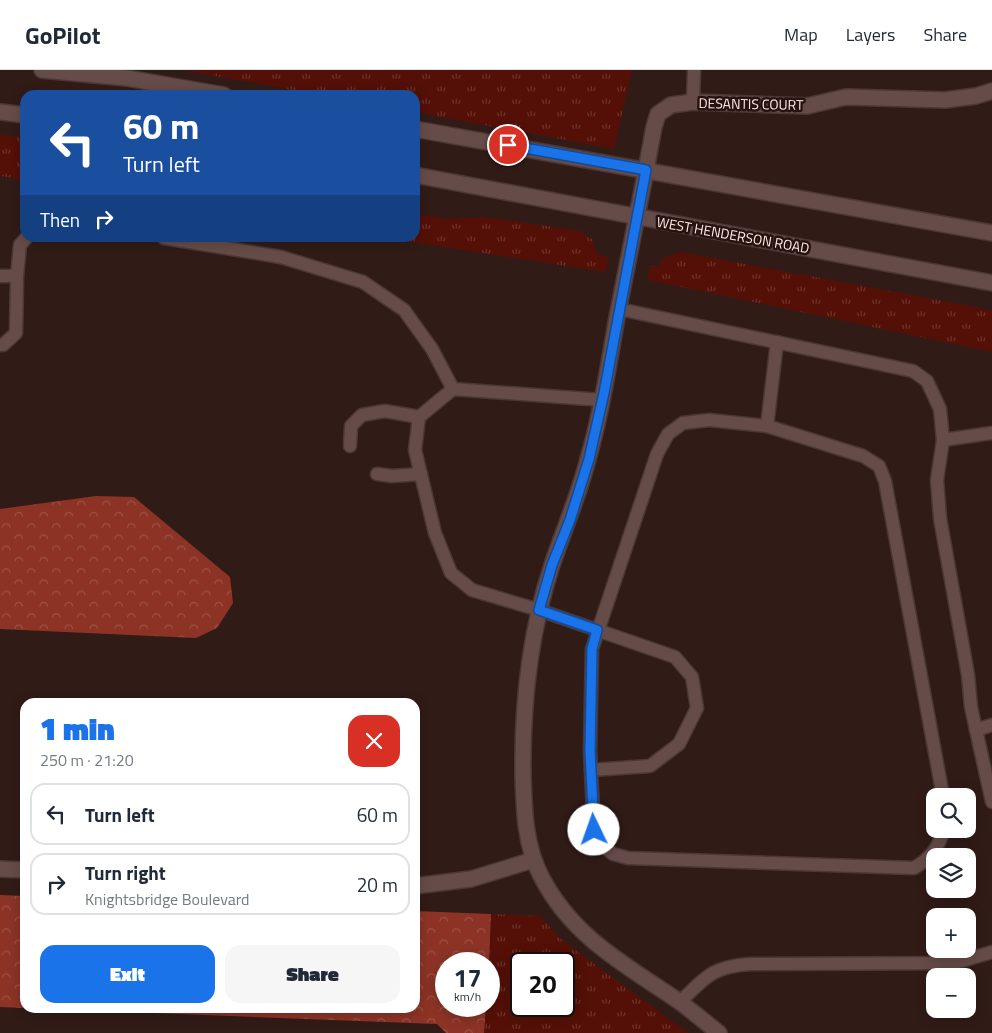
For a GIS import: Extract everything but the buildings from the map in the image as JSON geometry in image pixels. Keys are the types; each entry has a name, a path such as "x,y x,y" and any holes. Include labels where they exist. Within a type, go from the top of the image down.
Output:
{"street":[{"path":"42,70 126,78 195,90"},
{"name":"DESANTIS COURT","path":"719,1033 680,1002 609,954 580,931 559,907 533,860 527,835 523,755 528,674 539,610 552,565 570,520 589,459 654,127 658,114 670,105 693,102 807,106 846,97 945,100 976,96 992,91"},
{"path":"0,112 20,114"},
{"path":"420,129 992,233"},
{"name":"WEST HENDERSON ROAD","path":"420,176 992,283"},
{"path":"420,885 471,879 533,860"},
{"path":"0,868 20,870"}],"lane":[{"path":"693,102 694,70"},
{"path":"0,345 3,345 16,333 17,276 20,245 23,242"},
{"path":"187,242 281,258 363,282 404,310 432,349 453,389"},
{"path":"0,276 17,276"},
{"path":"619,309 913,371 927,381 940,409 944,440 937,480 940,518 968,674 971,706 992,802"},
{"path":"767,426 777,342"},
{"path":"591,770 650,766 679,744 697,708 692,677 675,658 539,610 472,590 452,573 435,533 415,450 419,417 453,389 602,400"},
{"path":"350,446 351,426 362,415 385,411 419,417"},
{"path":"941,838 940,843 927,860 914,868 628,858 614,854 602,845 594,830 591,770 592,649 657,454 668,434 683,423 709,420 767,426 862,456 879,466 885,481 942,788"},
{"path":"944,440 992,434"},
{"path":"377,474 392,476 421,474"},
{"path":"976,730 992,725"},
{"path":"680,1002 704,979 715,971 728,966 750,964 955,964 992,952"}],"green space":[{"path":"184,70 632,70 614,149 420,113 420,90 293,90"},
{"path":"0,135 20,137 20,179 0,176"},
{"path":"420,215 447,219 486,217 580,231 592,239 597,254 609,257 605,272 412,242 420,242"},
{"path":"680,252 992,310 992,352 648,280 649,266 659,266 665,257"},
{"path":"96,496 134,497 230,577 233,603 217,628 196,638 0,629 0,509"},
{"path":"0,895 20,896 20,1008 0,1007"},
{"path":"420,911 491,914 489,952 435,952 435,1017 485,1017 484,1033 446,1033 437,1024 154,1013 420,1013"},
{"path":"491,914 540,916 563,941 688,1033 484,1033 485,1017 500,1017 500,952 489,952"}],"route":[{"path":"508,145 646,170 604,393 589,459 570,520 552,565 539,610 597,630 592,649 590,751 594,830"}]}
